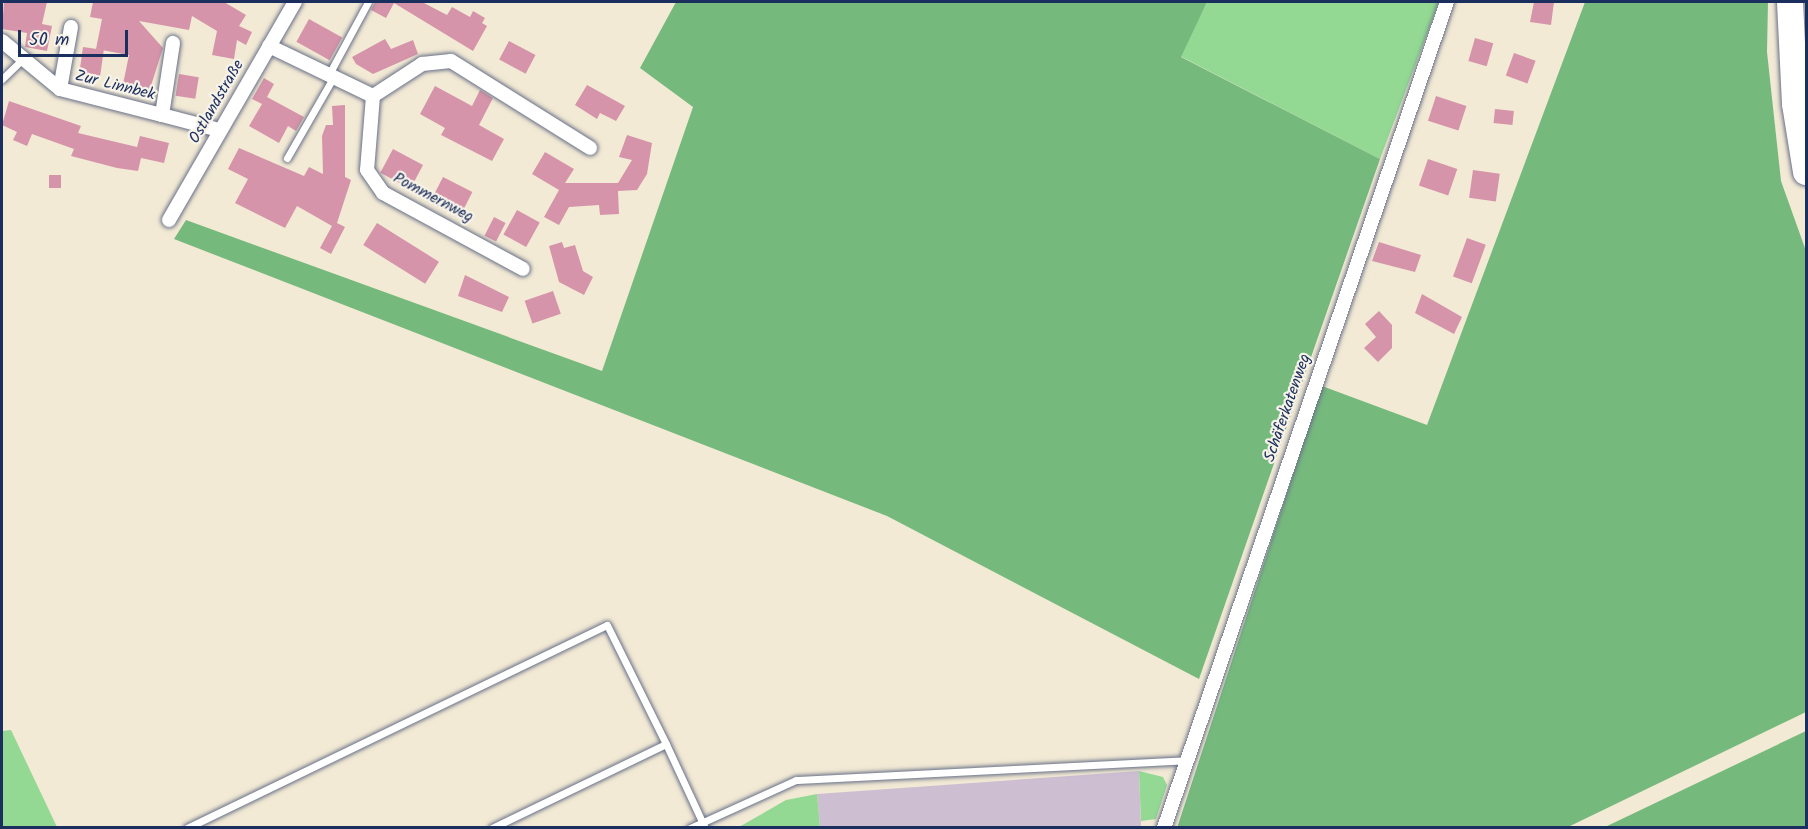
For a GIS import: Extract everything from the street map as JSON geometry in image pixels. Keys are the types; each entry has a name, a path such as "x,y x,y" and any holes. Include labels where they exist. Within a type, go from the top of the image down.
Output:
{"highway":[{"path":"1790,2 1806,172"}],"street":[{"name":"Ostlandstraße","path":"169,220 295,2"},
{"name":"Schäferkatenweg","path":"1164,828 1447,2"},
{"name":"Zur Linnbek","path":"60,89 71,27"},
{"name":"Zur Linnbek","path":"2,41 22,60 60,89 219,130"},
{"name":"Zur Linnbek","path":"162,115 173,43"},
{"path":"269,46 373,96 422,64 451,61 590,148"},
{"name":"Pommernweg","path":"373,96 367,170 383,193 523,269"}],"lane":[{"path":"288,158 368,2"},
{"path":"2,79 22,60"},
{"path":"187,828 608,625 704,825"},
{"path":"492,828 666,744"},
{"path":"690,828 704,825 796,780 1187,760"}],"shaded area":[{"path":"1139,771 1141,827 820,827 817,794"}],"green space":[{"path":"676,2 1207,2 1181,57 1380,159 1199,679 887,516 174,239 186,220 602,371 693,107 640,68"},
{"path":"1207,2 1439,2 1380,159 1180,56"},
{"path":"1585,2 1768,2 1767,52 1781,181 1806,251 1806,712 1568,827 1177,828 1322,386 1427,425"},
{"path":"11,730 57,827 2,827 2,731"},
{"path":"1806,731 1806,827 1605,827"},
{"path":"1139,771 1163,777 1167,785 1156,819 1141,821"},
{"path":"817,794 820,827 739,827 786,800"}],"building":[{"path":"4,2 47,2 42,24 52,26 47,51 25,47 27,33 2,29"},
{"path":"93,2 224,2 246,15 239,26 252,32 246,45 237,40 234,59 212,55 217,31 192,16 189,30 139,21 163,48 148,95 122,89 129,55 96,49 102,19 90,17"},
{"path":"375,2 422,2 447,15 452,7 470,17 473,11 485,18 482,23 487,26 473,51 394,3 386,18 371,10"},
{"path":"1534,2 1554,2 1551,25 1530,22"},
{"path":"309,19 342,37 330,60 296,42"},
{"path":"1475,38 1493,43 1487,66 1468,61"},
{"path":"385,39 391,49 413,40 418,54 373,74 356,64 352,57"},
{"path":"509,41 535,55 526,74 499,60"},
{"path":"83,47 104,50 100,77 79,74"},
{"path":"1514,53 1536,61 1527,83 1506,76"},
{"path":"179,74 199,77 195,99 176,96"},
{"path":"264,78 274,84 267,97 304,117 296,131 288,126 279,143 249,126 262,104 252,99"},
{"path":"587,85 625,106 616,121 600,113 597,119 575,105"},
{"path":"435,86 472,106 480,90 493,98 479,125 504,139 492,161 441,135 445,128 420,114"},
{"path":"1436,96 1466,106 1458,131 1428,121"},
{"path":"9,101 81,126 78,133 137,147 140,136 169,143 164,163 141,158 138,171 117,168 71,156 74,149 32,134 27,146 13,140 17,132 2,125"},
{"path":"345,105 345,177 351,180 337,223 345,227 331,254 320,248 332,226 297,206 285,228 235,203 248,179 228,169 239,148 304,176 309,167 323,174 322,136 326,125 333,125 332,106"},
{"path":"1495,109 1514,111 1512,125 1494,123"},
{"path":"627,135 652,143 647,174 637,190 618,191 619,214 600,215 599,205 569,207 559,225 544,217 559,190 532,174 545,152 574,169 565,183 618,183 632,160 619,157"},
{"path":"393,149 423,165 410,189 380,173"},
{"path":"1428,159 1457,169 1448,196 1419,185"},
{"path":"1473,170 1500,174 1496,201 1469,198"},
{"path":"49,175 61,175 61,188 49,188"},
{"path":"443,177 472,192 460,217 430,202"},
{"path":"517,210 540,223 526,247 503,234"},
{"path":"494,217 506,223 496,242 484,236"},
{"path":"377,223 439,262 425,284 363,245"},
{"path":"1467,238 1486,245 1472,283 1453,277"},
{"path":"562,242 564,248 575,245 583,271 593,277 584,295 559,282 549,246"},
{"path":"1379,242 1421,255 1415,272 1372,261"},
{"path":"465,275 509,297 502,312 458,296"},
{"path":"553,291 561,314 532,323 525,301"},
{"path":"1422,294 1462,317 1454,334 1415,313"},
{"path":"1379,311 1392,325 1392,348 1378,362 1364,348 1376,337 1365,324"}]}
